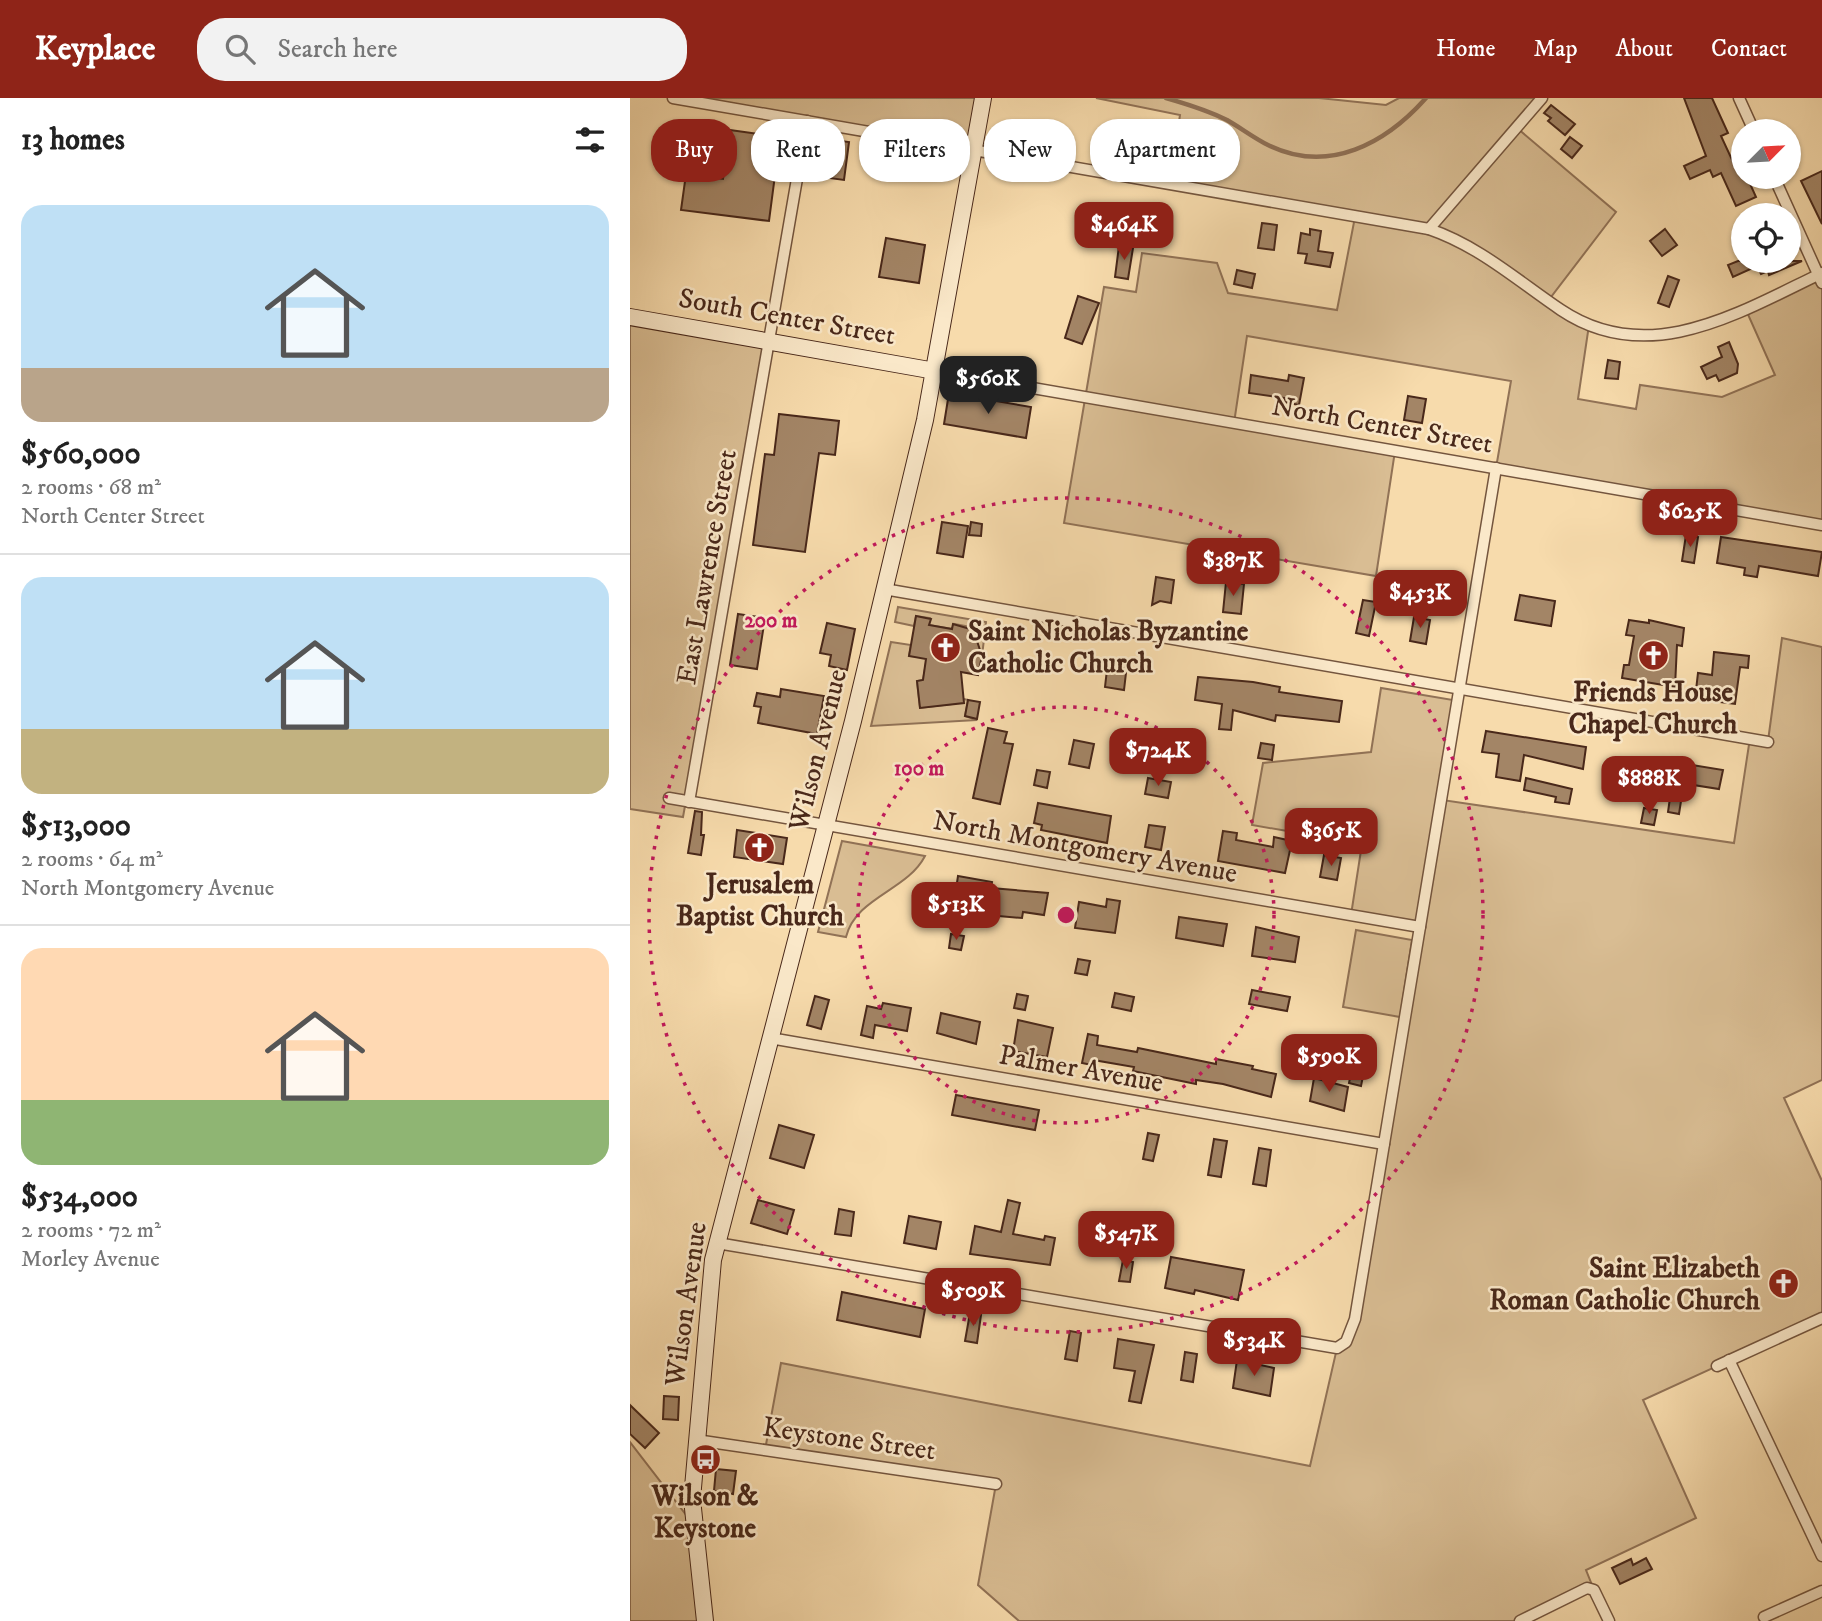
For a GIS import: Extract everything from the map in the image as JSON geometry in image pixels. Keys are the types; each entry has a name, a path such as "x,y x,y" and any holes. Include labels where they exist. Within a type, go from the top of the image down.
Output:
{"main road":[{"name":"Wilson Avenue","path":"705,1621 692,1499 717,1243 884,589 935,371 984,98"},
{"name":"South Center Street","path":"630,317 935,371"}],"street":[{"path":"673,98 795,119"},
{"path":"1429,229 1542,98"},
{"path":"1739,98 1749,119"},
{"path":"845,128 1429,229 1465,243 1565,312 1589,325 1624,335 1671,335 1708,326 1821,277 1780,189"},
{"name":"East Lawrence Street","path":"689,802 796,182"},
{"name":"North Center Street","path":"935,371 1822,524"},
{"path":"717,1243 1337,1348 1346,1342 1355,1318 1496,468"},
{"path":"884,589 1768,741"},
{"name":"North Montgomery Avenue","path":"669,798 1420,927"},
{"name":"Palmer Avenue","path":"770,1038 1384,1144"},
{"path":"1717,1366 1822,1318"},
{"path":"1729,1360 1822,1556"},
{"name":"Keystone Street","path":"696,1440 996,1484"},
{"path":"1520,1621 1587,1588 1594,1590 1609,1621"},
{"path":"1764,1617 1822,1591"}],"shaded area":[{"path":"704,98 983,98 974,150 970,149 970,119 859,119 859,128 845,125 845,119 813,119"},
{"path":"1096,98 1319,98 1386,105 1399,98 1542,98 1517,128 1616,212 1548,301 1589,325 1578,399 1636,409 1640,385 1722,397 1775,375 1746,310 1822,273 1822,525 1496,468 1511,381 1247,336 1234,423 1395,451 1376,576 1064,523 1104,287 1136,292 1142,253 1217,263 1228,293 1337,310 1355,217 1170,184 1240,182 1240,119 1179,119 1180,115"},
{"path":"630,317 769,341 683,817 630,809"},
{"path":"898,607 986,622 982,656 970,627 954,624 952,629 929,625 930,618 916,616 914,626 895,622"},
{"path":"1782,638 1822,647 1822,1080 1784,1098 1822,1181 1822,1318 1643,1400 1696,1518 1586,1570 1594,1590 1520,1621 1019,1621 978,1585 996,1484 765,1450 781,1363 1310,1466 1337,1348 1346,1342 1420,928 1351,915 1362,844 1252,825 1263,763 1371,752 1381,688 1453,700 1442,800 1734,843 1750,738 1768,741"},
{"path":"891,642 911,645 909,656 927,657 923,680 917,681 920,708 952,704 964,699 968,700 965,716 977,720 871,726"},
{"path":"842,841 925,856 906,878 860,912 846,937 818,932"},
{"path":"1356,930 1412,940 1400,1017 1343,1007"},
{"path":"630,1442 693,1524 705,1621 630,1621"}],"building":[{"path":"1684,98 1712,98 1728,133 1721,136 1731,158 1731,189 1752,189 1756,197 1743,203 1735,203 1721,173 1713,177 1710,170 1690,179 1684,166 1706,156"},
{"path":"1551,105 1575,124 1565,135 1548,121 1551,118 1544,113"},
{"path":"737,131 751,133 751,182 774,182 769,221 681,210 685,182 737,182"},
{"path":"1570,137 1582,146 1572,158 1561,149"},
{"path":"845,141 849,142 845,172"},
{"path":"1822,171 1822,224 1801,181"},
{"path":"1262,223 1277,225 1274,250 1258,248"},
{"path":"1310,229 1321,231 1318,251 1333,253 1330,267 1305,263 1307,254 1298,253 1301,233 1310,235"},
{"path":"1665,229 1677,245 1662,256 1650,241"},
{"path":"886,238 925,245 919,283 879,277"},
{"path":"1119,246 1133,248 1128,279 1115,277"},
{"path":"1237,270 1255,274 1252,288 1234,284"},
{"path":"1668,276 1679,280 1669,307 1658,303"},
{"path":"1078,296 1099,303 1082,344 1065,338"},
{"path":"1729,342 1738,364 1737,373 1719,381 1716,375 1707,379 1701,367 1722,357 1718,347"},
{"path":"1608,360 1620,362 1618,379 1605,378"},
{"path":"1251,375 1288,381 1289,375 1304,378 1299,405 1284,402 1285,398 1249,393"},
{"path":"949,393 1031,407 1026,438 944,424"},
{"path":"1408,396 1426,399 1422,423 1404,420"},
{"path":"779,414 839,421 835,455 819,453 805,552 753,545 765,454 774,455"},
{"path":"942,522 968,526 963,557 937,553"},
{"path":"971,522 982,524 981,536 969,535"},
{"path":"1686,535 1698,537 1694,563 1682,561"},
{"path":"1721,537 1822,552 1818,576 1759,566 1757,577 1744,575 1745,568 1717,563"},
{"path":"1156,577 1174,580 1171,603 1160,601 1152,605"},
{"path":"1226,582 1244,584 1241,614 1223,612"},
{"path":"1520,595 1555,601 1551,626 1515,620"},
{"path":"1363,600 1376,602 1369,636 1356,633"},
{"path":"738,614 765,618 757,669 730,665"},
{"name":"Saint Nicholas Byzantine Catholic Church","path":"916,616 931,619 929,625 952,629 953,624 977,631 976,638 982,656 978,675 961,672 964,703 920,708 917,681 923,680 926,659 909,656"},
{"path":"1414,617 1430,620 1426,644 1410,641"},
{"name":"Friends House Chapel Church","path":"1629,620 1649,623 1649,620 1684,628 1682,646 1677,645 1675,687 1622,678 1624,665 1629,665 1634,636 1626,635"},
{"path":"827,623 855,629 847,670 829,666 831,655 820,653"},
{"path":"1714,652 1749,656 1748,668 1740,667 1735,704 1695,699 1698,673 1712,675"},
{"path":"1108,661 1127,664 1124,690 1105,687"},
{"path":"1198,677 1253,682 1280,687 1279,692 1342,701 1339,722 1276,715 1275,721 1233,710 1231,730 1219,729 1222,704 1195,700"},
{"path":"781,689 824,696 817,734 758,723 761,707 754,706 757,693 780,697"},
{"path":"968,700 980,702 977,719 965,716"},
{"path":"988,728 1007,732 1004,743 1013,744 1000,804 973,798"},
{"path":"1486,731 1586,747 1583,769 1524,755 1520,781 1496,777 1499,754 1482,752"},
{"path":"1074,740 1094,744 1089,768 1069,764"},
{"path":"1261,743 1274,745 1272,760 1258,758"},
{"path":"1655,759 1723,770 1719,789 1693,785 1692,790 1683,788 1679,814 1668,812 1672,784 1652,781"},
{"path":"1037,770 1050,772 1047,788 1034,785"},
{"path":"1148,778 1171,782 1168,798 1145,794"},
{"path":"1526,778 1572,789 1569,804 1555,802 1556,797 1524,790"},
{"path":"1038,803 1111,816 1107,843 1041,830 1042,825 1034,823"},
{"path":"1644,808 1657,810 1654,825 1641,823"},
{"path":"695,811 702,812 701,835 704,835 701,855 688,853"},
{"path":"1149,825 1165,827 1161,850 1145,847"},
{"name":"Jerusalem Baptist Church","path":"737,830 787,838 783,864 734,857"},
{"path":"1223,831 1237,833 1236,840 1273,847 1274,837 1292,841 1285,873 1218,861"},
{"path":"1324,855 1341,858 1337,880 1320,877"},
{"path":"958,876 992,882 991,888 1048,893 1044,915 1023,912 1022,918 976,913 977,907 954,903"},
{"path":"1107,899 1120,901 1115,933 1075,928 1079,902 1106,907"},
{"path":"1179,917 1227,924 1223,946 1176,938"},
{"path":"1256,927 1299,937 1295,962 1252,956"},
{"path":"951,934 964,936 961,950 949,948"},
{"path":"1078,959 1090,961 1087,975 1075,973"},
{"path":"1252,990 1290,997 1287,1011 1249,1004"},
{"path":"1115,993 1134,997 1131,1011 1112,1007"},
{"path":"1017,994 1028,996 1025,1010 1014,1008"},
{"path":"815,996 829,1000 821,1029 807,1025"},
{"path":"883,1003 911,1008 907,1031 875,1025 873,1038 861,1035 867,1006 881,1009"},
{"path":"941,1013 980,1022 976,1044 937,1033"},
{"path":"1018,1020 1053,1028 1047,1057 1013,1051"},
{"path":"1088,1034 1098,1036 1097,1045 1137,1052 1138,1048 1216,1064 1216,1059 1253,1066 1252,1069 1276,1074 1271,1097 1223,1084 1196,1080 1196,1084 1133,1071 1134,1067 1093,1060 1092,1065 1082,1063"},
{"path":"1353,1064 1365,1066 1361,1086 1349,1083"},
{"path":"1314,1078 1348,1087 1344,1111 1310,1101"},
{"path":"956,1095 1039,1110 1035,1130 952,1115"},
{"path":"779,1125 814,1135 804,1168 770,1158"},
{"path":"1148,1133 1159,1135 1153,1161 1143,1159"},
{"path":"1214,1139 1227,1141 1221,1177 1208,1175"},
{"path":"1259,1148 1271,1150 1266,1186 1253,1184"},
{"path":"758,1200 794,1210 787,1234 751,1223"},
{"path":"1008,1200 1020,1203 1013,1234 1044,1240 1045,1236 1055,1238 1050,1265 970,1254 975,1226 1001,1232"},
{"path":"839,1209 854,1212 851,1236 835,1234"},
{"path":"909,1216 941,1222 936,1249 904,1243"},
{"path":"1171,1257 1244,1270 1238,1300 1195,1290 1194,1294 1165,1288"},
{"path":"1123,1260 1133,1262 1130,1282 1119,1281"},
{"path":"842,1292 925,1309 920,1337 837,1320"},
{"path":"970,1313 981,1315 977,1343 965,1341"},
{"path":"1070,1331 1081,1333 1077,1361 1065,1359"},
{"path":"1118,1339 1154,1345 1141,1403 1129,1401 1135,1371 1114,1368"},
{"path":"1185,1352 1197,1354 1193,1382 1181,1380"},
{"path":"1237,1360 1274,1368 1270,1396 1233,1388"},
{"path":"664,1396 679,1397 678,1420 663,1419"},
{"path":"630,1405 659,1433 645,1448 630,1434"},
{"path":"716,1469 736,1471 733,1494 714,1491"},
{"path":"1646,1558 1652,1569 1620,1584 1612,1568 1631,1559 1633,1565"}],"waterway":[{"path":"1166,98 1219,116 1268,145 1313,157 1355,150 1375,141 1393,129 1426,98"}],"place":[{"name":"Saint Nicholas Byzantine Catholic Church","path":"945,647"},
{"name":"Friends House Chapel Church","path":"1653,655"},
{"name":"Jerusalem Baptist Church","path":"760,847"},
{"name":"Saint Elizabeth Roman Catholic Church","path":"1783,1284"},
{"name":"Wilson & Keystone","path":"705,1459"}]}
